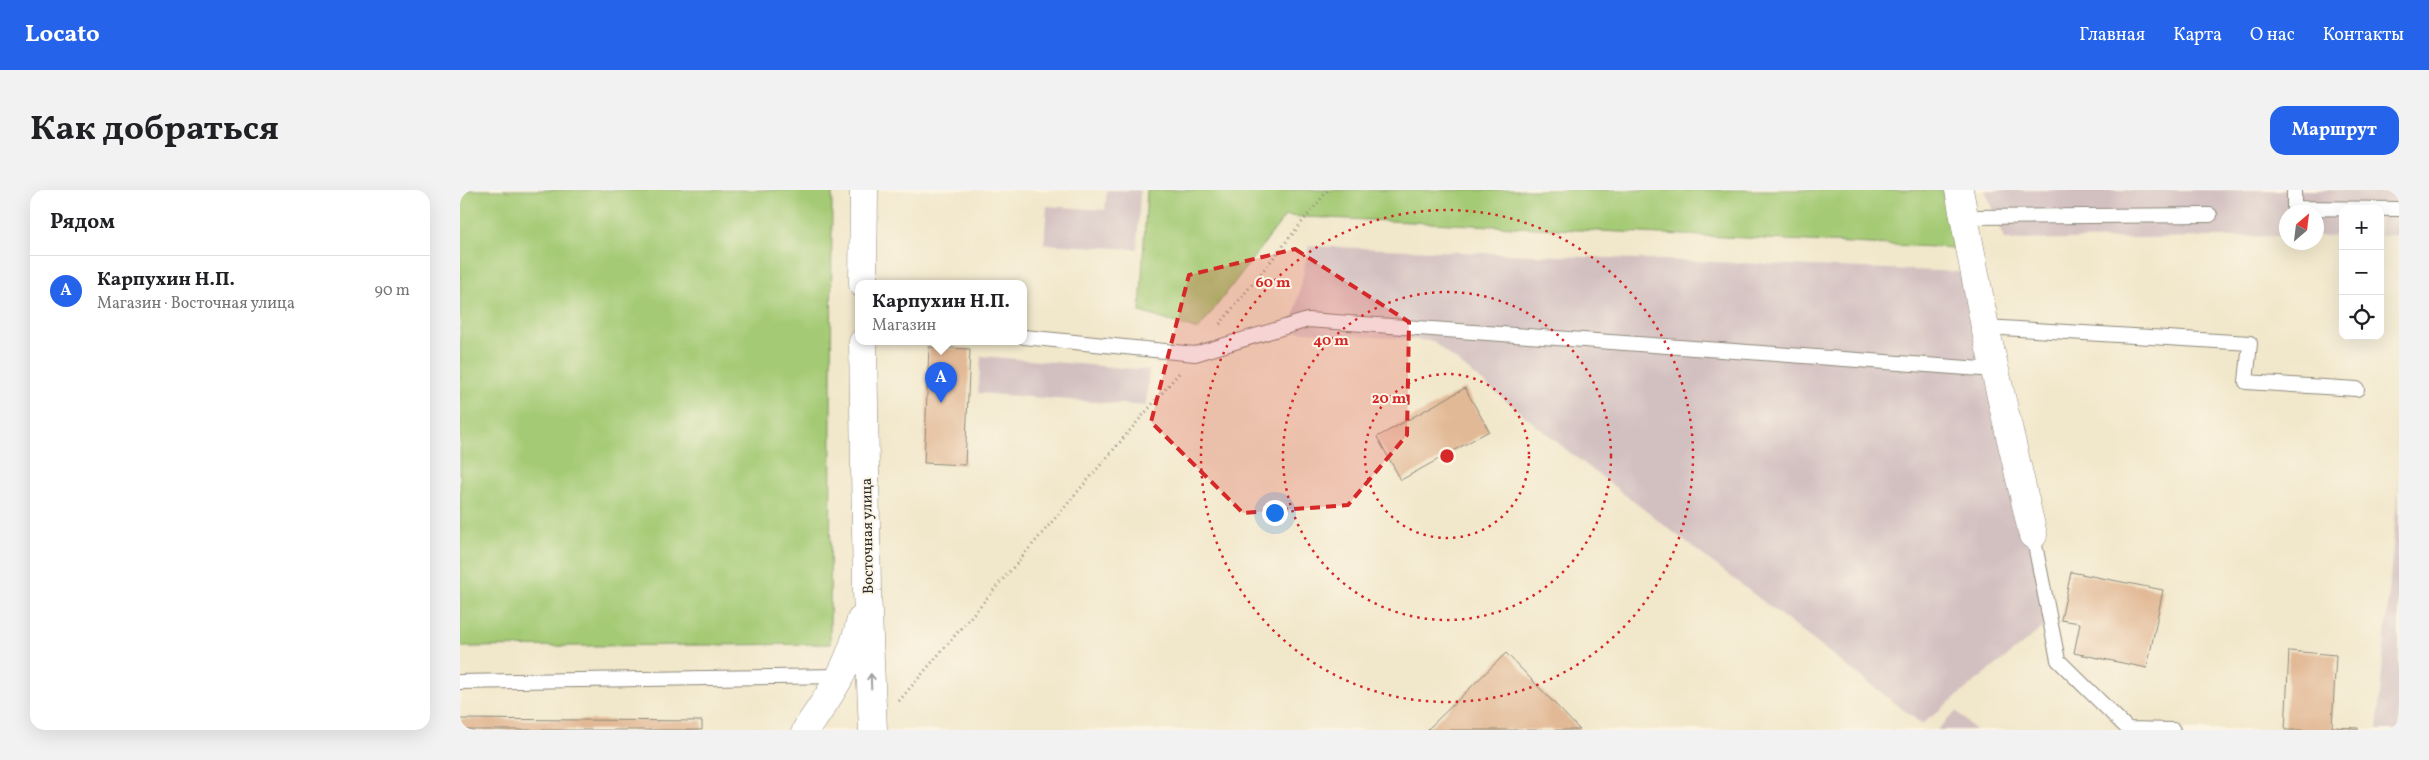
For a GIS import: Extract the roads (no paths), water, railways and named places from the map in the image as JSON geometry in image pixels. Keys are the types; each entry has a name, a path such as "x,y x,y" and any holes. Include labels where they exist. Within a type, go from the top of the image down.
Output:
{"street":[{"path":"863,280 864,190"},
{"path":"1959,190 1985,327 2033,535"},
{"name":"Восточная улица","path":"863,345 867,592 873,730"},
{"path":"819,730 853,650 867,592"},
{"path":"806,730 838,683"}],"lane":[{"path":"2294,190 2294,208 2399,209"},
{"path":"1965,218 2210,216"},
{"path":"1027,337 1195,354 1308,320 1995,370"},
{"path":"1985,327 2250,342 2246,382 2357,389"},
{"path":"2033,535 2058,660 2128,729 2174,730"},
{"path":"460,682 838,683"}],"place":[{"name":"Карпухин Н.П.","path":"941,403"}]}
